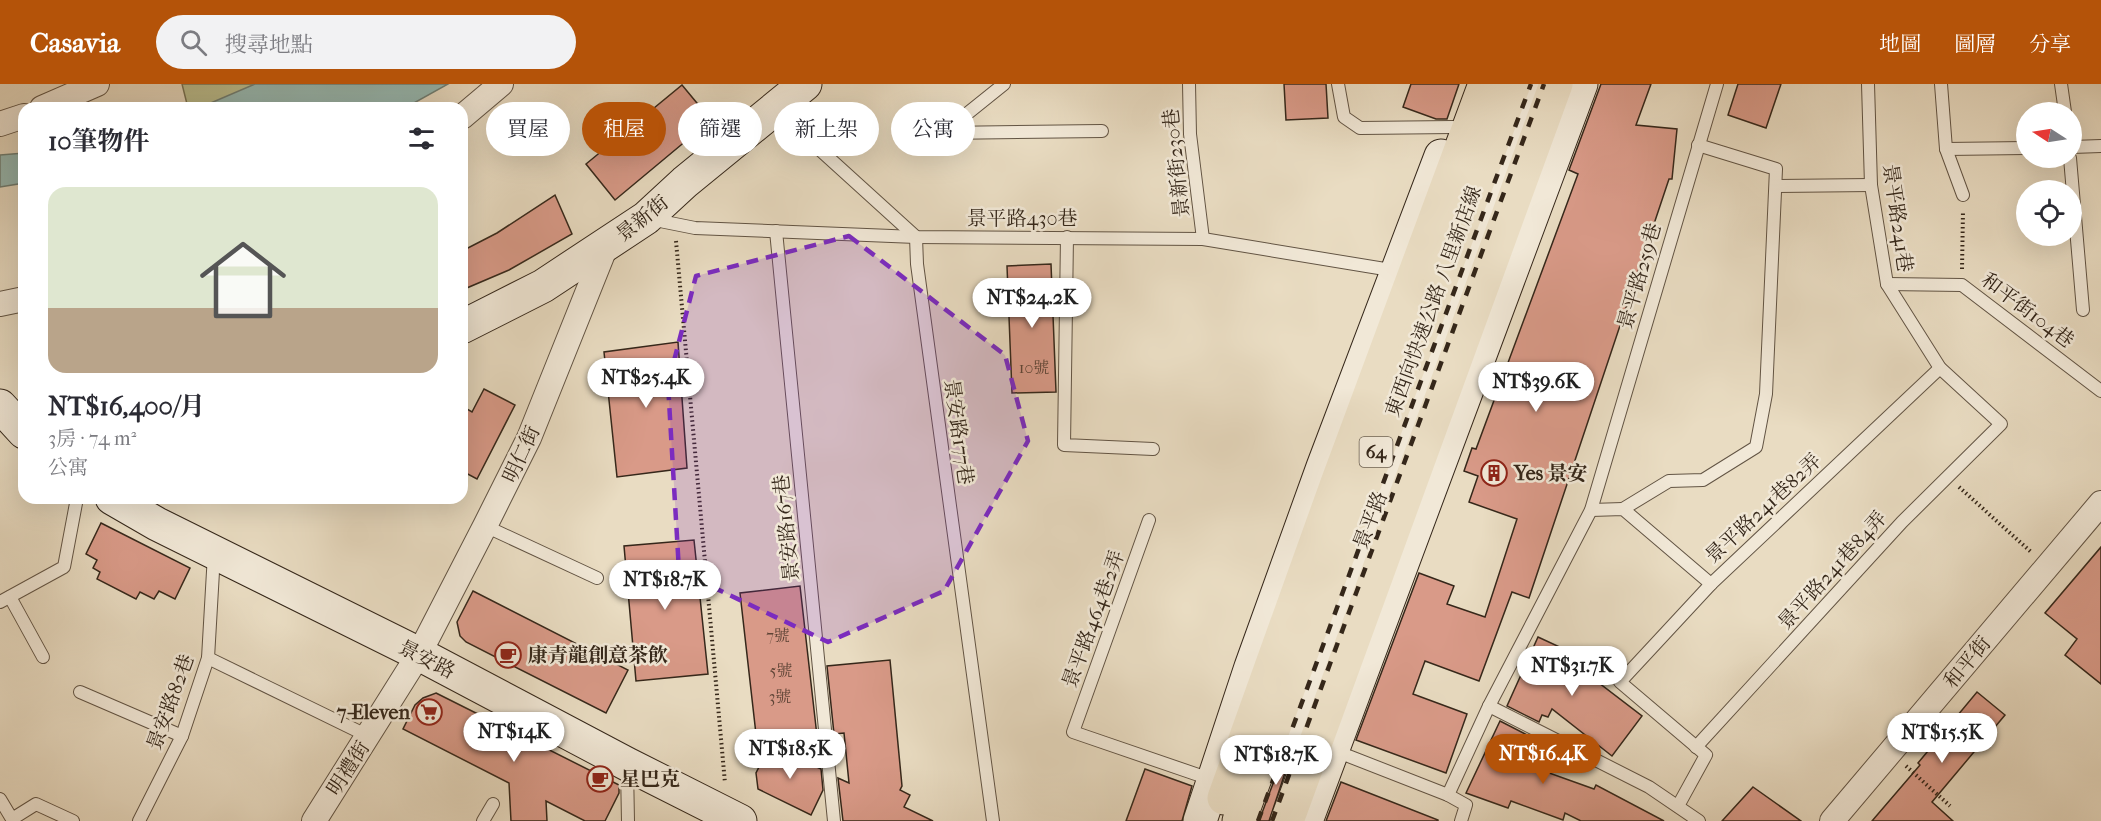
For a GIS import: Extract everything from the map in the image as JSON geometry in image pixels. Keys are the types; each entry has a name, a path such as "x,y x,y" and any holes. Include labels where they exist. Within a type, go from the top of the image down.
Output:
{"highway":[{"path":"1216,821 1337,483 1485,84"},
{"name":"東西向快速公路 八里新店線","path":"1239,821 1514,84"},
{"name":"64","path":"1287,821 1556,84"}],"main road":[{"name":"景新街","path":"783,102 805,84"},
{"path":"1200,821 1251,667 1468,84"},
{"name":"景平路","path":"1255,821 1535,84"},
{"path":"1306,821 1581,84"},
{"name":"景新街","path":"468,324 543,286 606,246 660,222 685,182 774,109"},
{"name":"景安路","path":"122,504 157,524 418,654 627,764 734,817"}],"street":[{"path":"56,102 97,84"},
{"path":"468,112 501,84"},
{"path":"0,124 18,118"},
{"name":"明仁街","path":"418,654 529,438 606,246"},
{"path":"0,304 18,300"},
{"name":"和平街","path":"1832,821 2101,503"},
{"name":"明禮街","path":"314,821 418,654"}],"lane":[{"path":"1004,84 943,133 1101,130"},
{"name":"景新街230巷","path":"1189,84 1190,134 1203,239"},
{"path":"1338,84 1344,117 1360,128 1453,127"},
{"name":"景平路259巷","path":"1448,795 1489,706 1591,510 1717,84"},
{"name":"景平路241巷","path":"1868,84 1871,185 1887,284 1940,368 2001,424"},
{"path":"1941,84 1946,149 1963,195"},
{"path":"2061,84 2064,102"},
{"path":"1591,510 1623,508 1669,481 1703,480 1756,447 1766,394 1776,169 1698,145"},
{"path":"2082,147 2101,146"},
{"path":"1946,149 2016,148"},
{"path":"826,156 916,237"},
{"path":"2071,168 2083,310"},
{"path":"1776,186 1871,185"},
{"name":"景平路430巷","path":"660,222 695,228 916,237 1203,239 1397,271"},
{"name":"景安路167巷","path":"776,231 834,821"},
{"name":"景安路177巷","path":"916,237 917,264 993,821"},
{"path":"1067,237 1064,445 1154,449"},
{"name":"和平街104巷","path":"1887,284 1962,285 2101,391"},
{"name":"景平路241巷82弄","path":"1696,747 1620,682 1711,584 1940,368"},
{"name":"景平路241巷84弄","path":"1696,747 1902,522 2001,424"},
{"path":"43,657 5,599 64,567 76,504"},
{"path":"1623,508 1711,584"},
{"name":"景平路464巷2弄","path":"1149,520 1073,732 1213,780"},
{"path":"485,526 597,578"},
{"name":"景安路82巷","path":"140,821 182,736 208,658 214,552"},
{"path":"208,658 368,736"},
{"path":"80,692 182,736"},
{"path":"1489,706 1649,787 1699,821"},
{"path":"1678,806 1706,755 1696,747"},
{"path":"1333,750 1448,795 1466,805 1461,821"},
{"path":"627,764 628,821"},
{"path":"0,799 12,819 36,804 73,821"},
{"path":"483,821 493,804"}],"path":[{"path":"1962,285 1963,195"},
{"path":"660,222 734,817"},
{"path":"1947,477 2048,567"},
{"path":"1890,753 1950,806"}],"highlighted area":[{"path":"849,236 1005,355 1028,441 944,591 828,642 679,571 668,384 696,276"}],"green space":[{"path":"182,84 324,84 255,102 186,102"}],"water":[{"path":"255,84 448,84 416,102 213,102"},
{"path":"18,154 18,184 0,187 0,155"}],"building":[{"path":"1284,84 1326,84 1328,118 1286,120"},
{"path":"1411,84 1459,84 1447,119 1436,119 1403,107"},
{"path":"1601,84 1651,84 1636,125 1677,129 1672,179 1669,179 1529,598 1512,592 1479,681 1425,661 1413,694 1467,714 1446,773 1356,740 1419,573 1454,586 1447,604 1485,617 1517,519 1469,502 1478,476 1464,471 1472,448 1476,449 1578,174 1569,170"},
{"path":"1738,84 1781,84 1766,128 1728,115"},
{"path":"682,85 696,102 678,102 678,148 615,200 586,164 596,156 666,156 666,102 661,102"},
{"path":"555,195 572,234 509,270 468,287 468,248 497,233"},
{"path":"1051,264 1056,392 1012,393 1007,266"},
{"path":"678,342 687,468 617,477 604,352"},
{"path":"484,389 515,405 477,479 468,474 468,410 472,412"},
{"path":"101,523 190,568 175,599 159,591 154,599 140,592 136,599 97,579 100,572 93,568 97,560 86,554"},
{"path":"694,540 708,674 636,681 624,546"},
{"path":"2101,547 2101,684 2065,655 2077,639 2045,613"},
{"path":"800,586 817,736 757,743 740,593"},
{"path":"473,591 628,670 606,713 466,642 460,636 457,622"},
{"path":"1538,637 1577,655 1573,663 1642,716 1612,756 1552,709 1548,717 1542,715 1539,722 1507,706"},
{"path":"890,660 902,786 900,790 910,795 904,807 933,821 843,821 838,778 849,783 844,733 834,734 827,666"},
{"path":"1977,692 2005,715 1932,802 1953,821 1872,821 1920,765 1918,763"},
{"path":"436,693 619,785 619,793 605,821 585,821 546,801 547,821 511,821 509,783 403,729 415,705 423,698"},
{"path":"1500,721 1533,738 1524,764 1594,789 1596,785 1664,821 1581,821 1565,813 1563,820 1511,801 1508,808 1466,793"},
{"path":"770,745 821,769 823,790 811,815 758,789 756,773"},
{"path":"1287,746 1294,746 1269,821 1259,821"},
{"path":"1145,769 1192,786 1182,821 1126,821"},
{"path":"1341,782 1438,820 1438,821 1326,821"},
{"path":"1753,787 1801,821 1722,821"}],"railway":[{"path":"1258,821 1531,84"},
{"path":"1272,821 1544,84"}],"place":[{"name":"Yes 景安","path":"1494,473"},
{"name":"康青龍創意茶飲","path":"508,655"},
{"name":"7-Eleven","path":"429,712"},
{"name":"星巴克","path":"600,779"}]}
